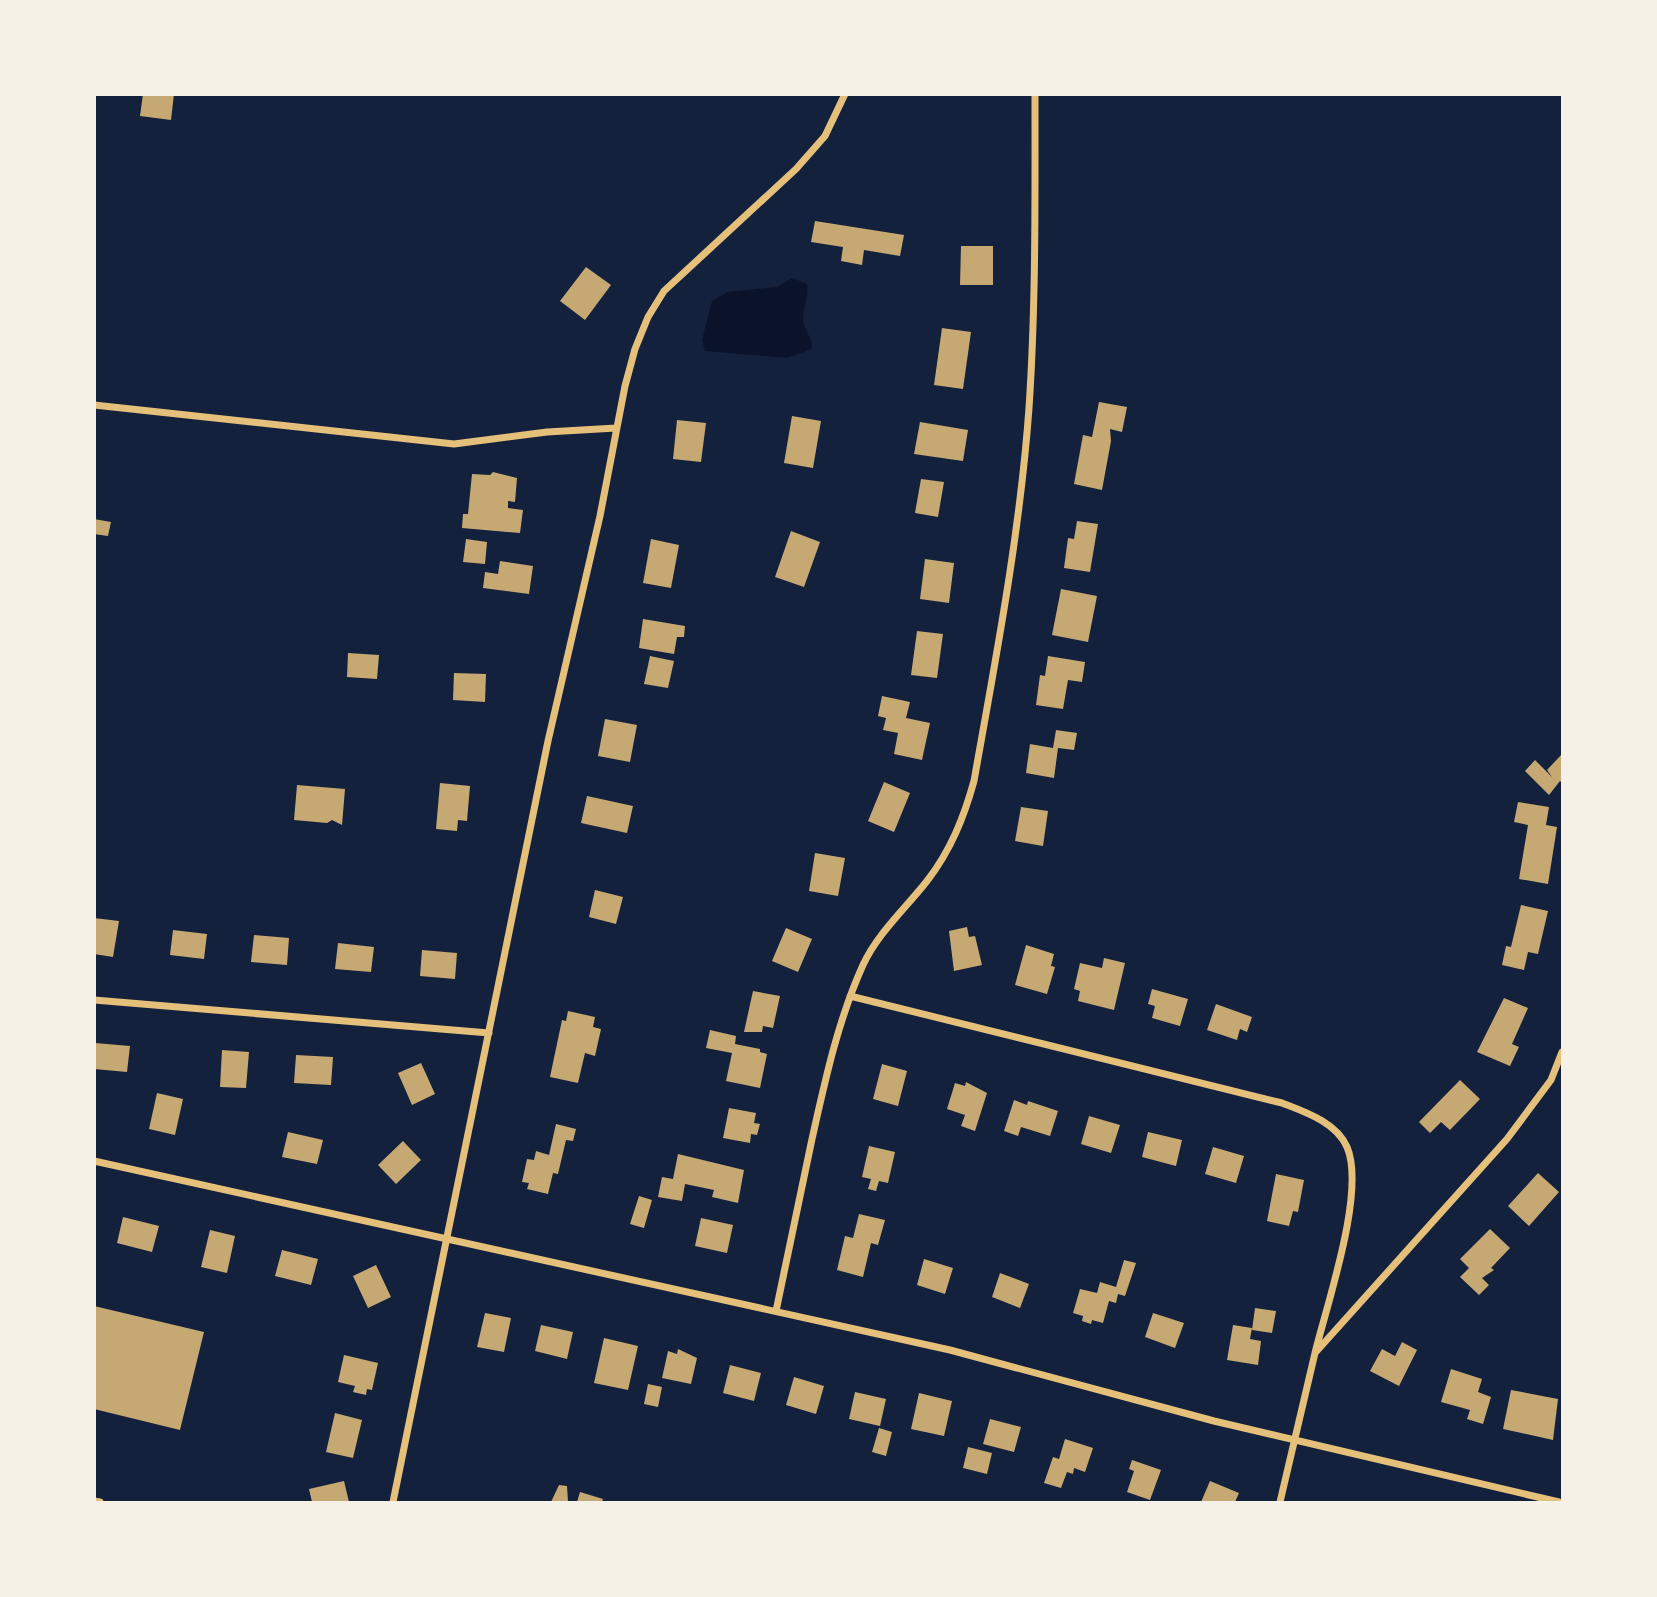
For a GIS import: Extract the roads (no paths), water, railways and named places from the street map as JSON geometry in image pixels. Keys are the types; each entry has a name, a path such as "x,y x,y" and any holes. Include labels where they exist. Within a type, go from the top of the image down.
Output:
{"street":[{"path":"393,1503 449,1239 548,741 635,349 648,317 664,291 796,169 825,136 845,94"},
{"path":"776,1311 820,1104 850,996 864,963 883,932 928,880 949,849 965,816 974,780 1011,563 1029,410 1033,333 1035,94"},
{"path":"94,405 454,444 547,432 616,428"},
{"path":"850,996 1282,1103 1310,1113 1331,1128 1346,1145 1353,1166 1353,1195 1280,1503"},
{"path":"94,1000 489,1033"},
{"path":"1315,1353 1507,1139 1551,1080 1563,1052"},
{"path":"94,1161 950,1350 1294,1440 1559,1503"},
{"path":"94,1501 100,1503"}],"water":[{"path":"792,278 807,284 803,320 812,349 787,358 705,351 702,340 712,301 728,292 777,287"}]}
